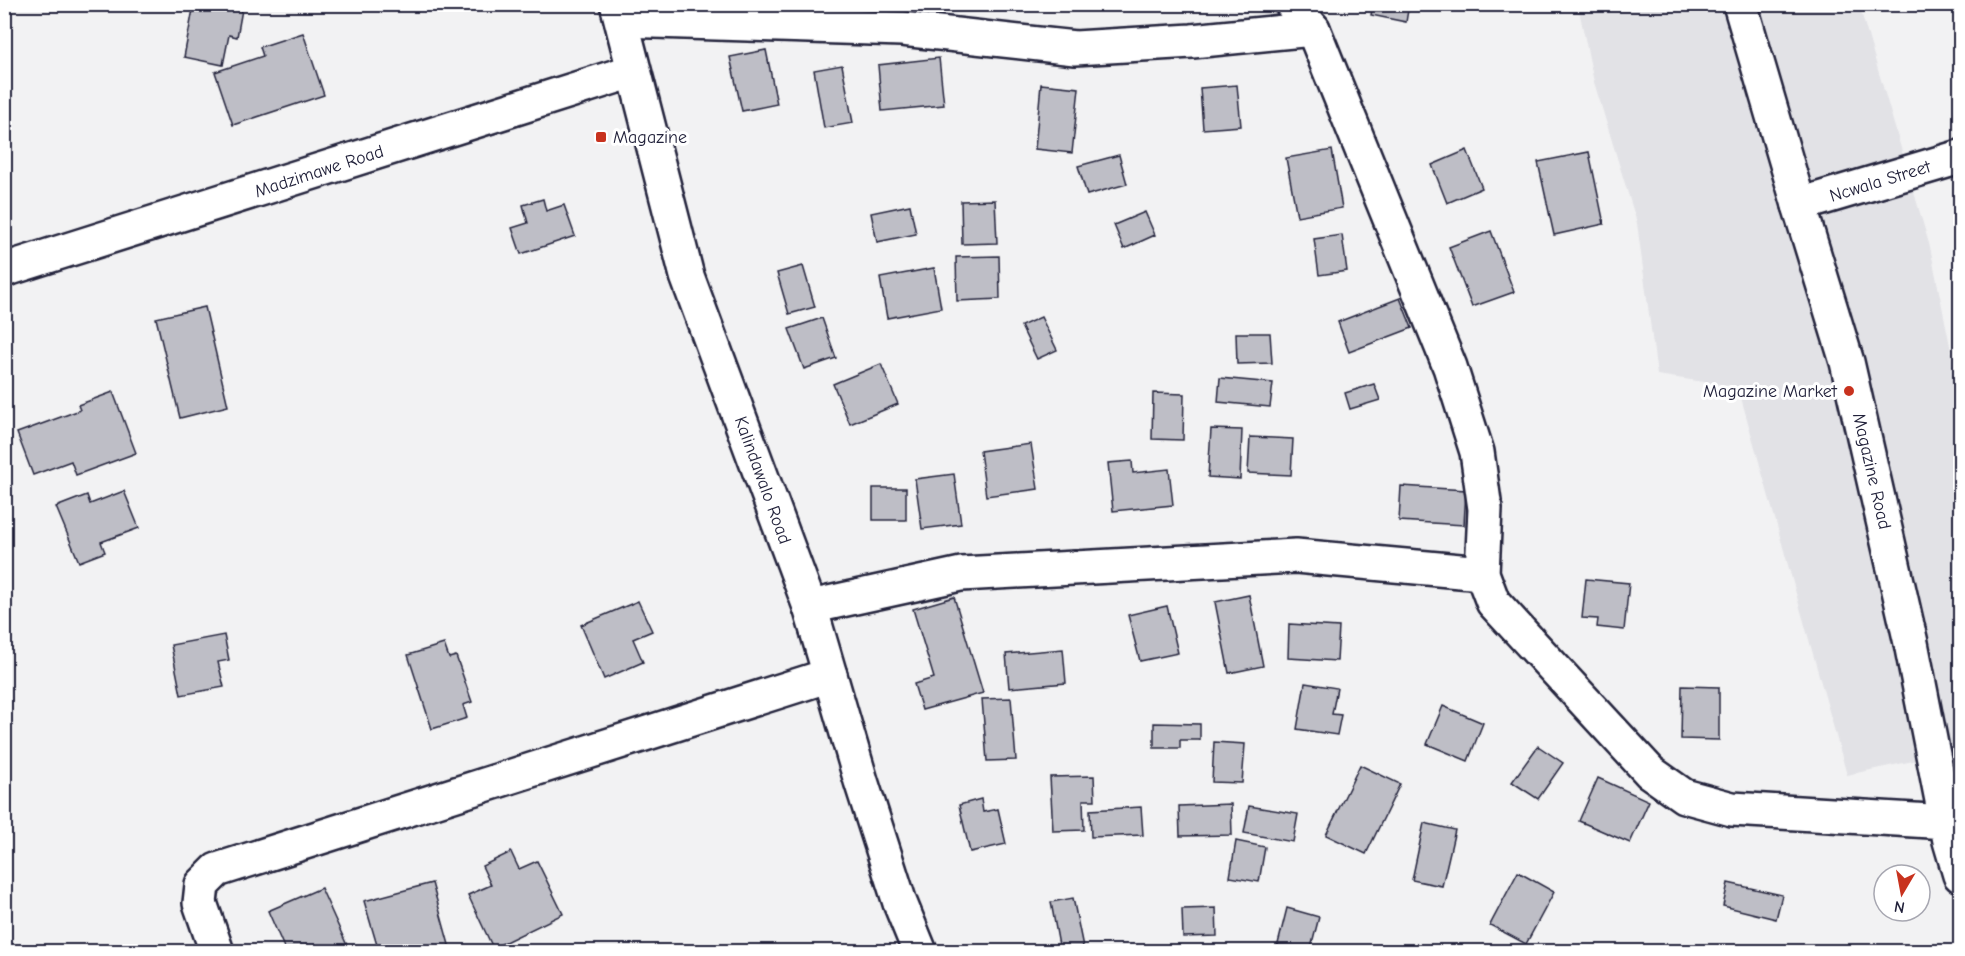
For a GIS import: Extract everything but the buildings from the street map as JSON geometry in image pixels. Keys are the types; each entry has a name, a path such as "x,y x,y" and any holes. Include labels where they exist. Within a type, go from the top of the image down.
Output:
{"street":[{"path":"1292,4 1313,29 1450,367 1474,442 1485,509 1482,573 1493,602 1650,772 1684,796 1732,809 1947,822"},
{"name":"Magazine Road","path":"1740,4 1798,205 1847,362 1911,643 1960,875"},
{"path":"620,12 902,29 1075,48 1192,41 1313,29"},
{"name":"Kalindawalo Road","path":"620,12 633,71 687,276 810,607 861,781 900,903 920,951"},
{"name":"Madzimawe Road","path":"4,270 633,71"},
{"name":"Ncwala Street","path":"1798,205 1960,157"},
{"path":"810,607 961,574 1296,555 1482,573"},
{"path":"217,951 200,903 201,885 217,870 830,675"}],"shaded area":[{"name":"Magazine Market","path":"1578,5 1859,5 1930,247 1960,395 1960,751 1847,775 1738,387 1657,375 1637,223 1594,82"}],"place":[{"name":"Magazine","path":"601,137"},
{"name":"Magazine Market","path":"1849,391"}]}
